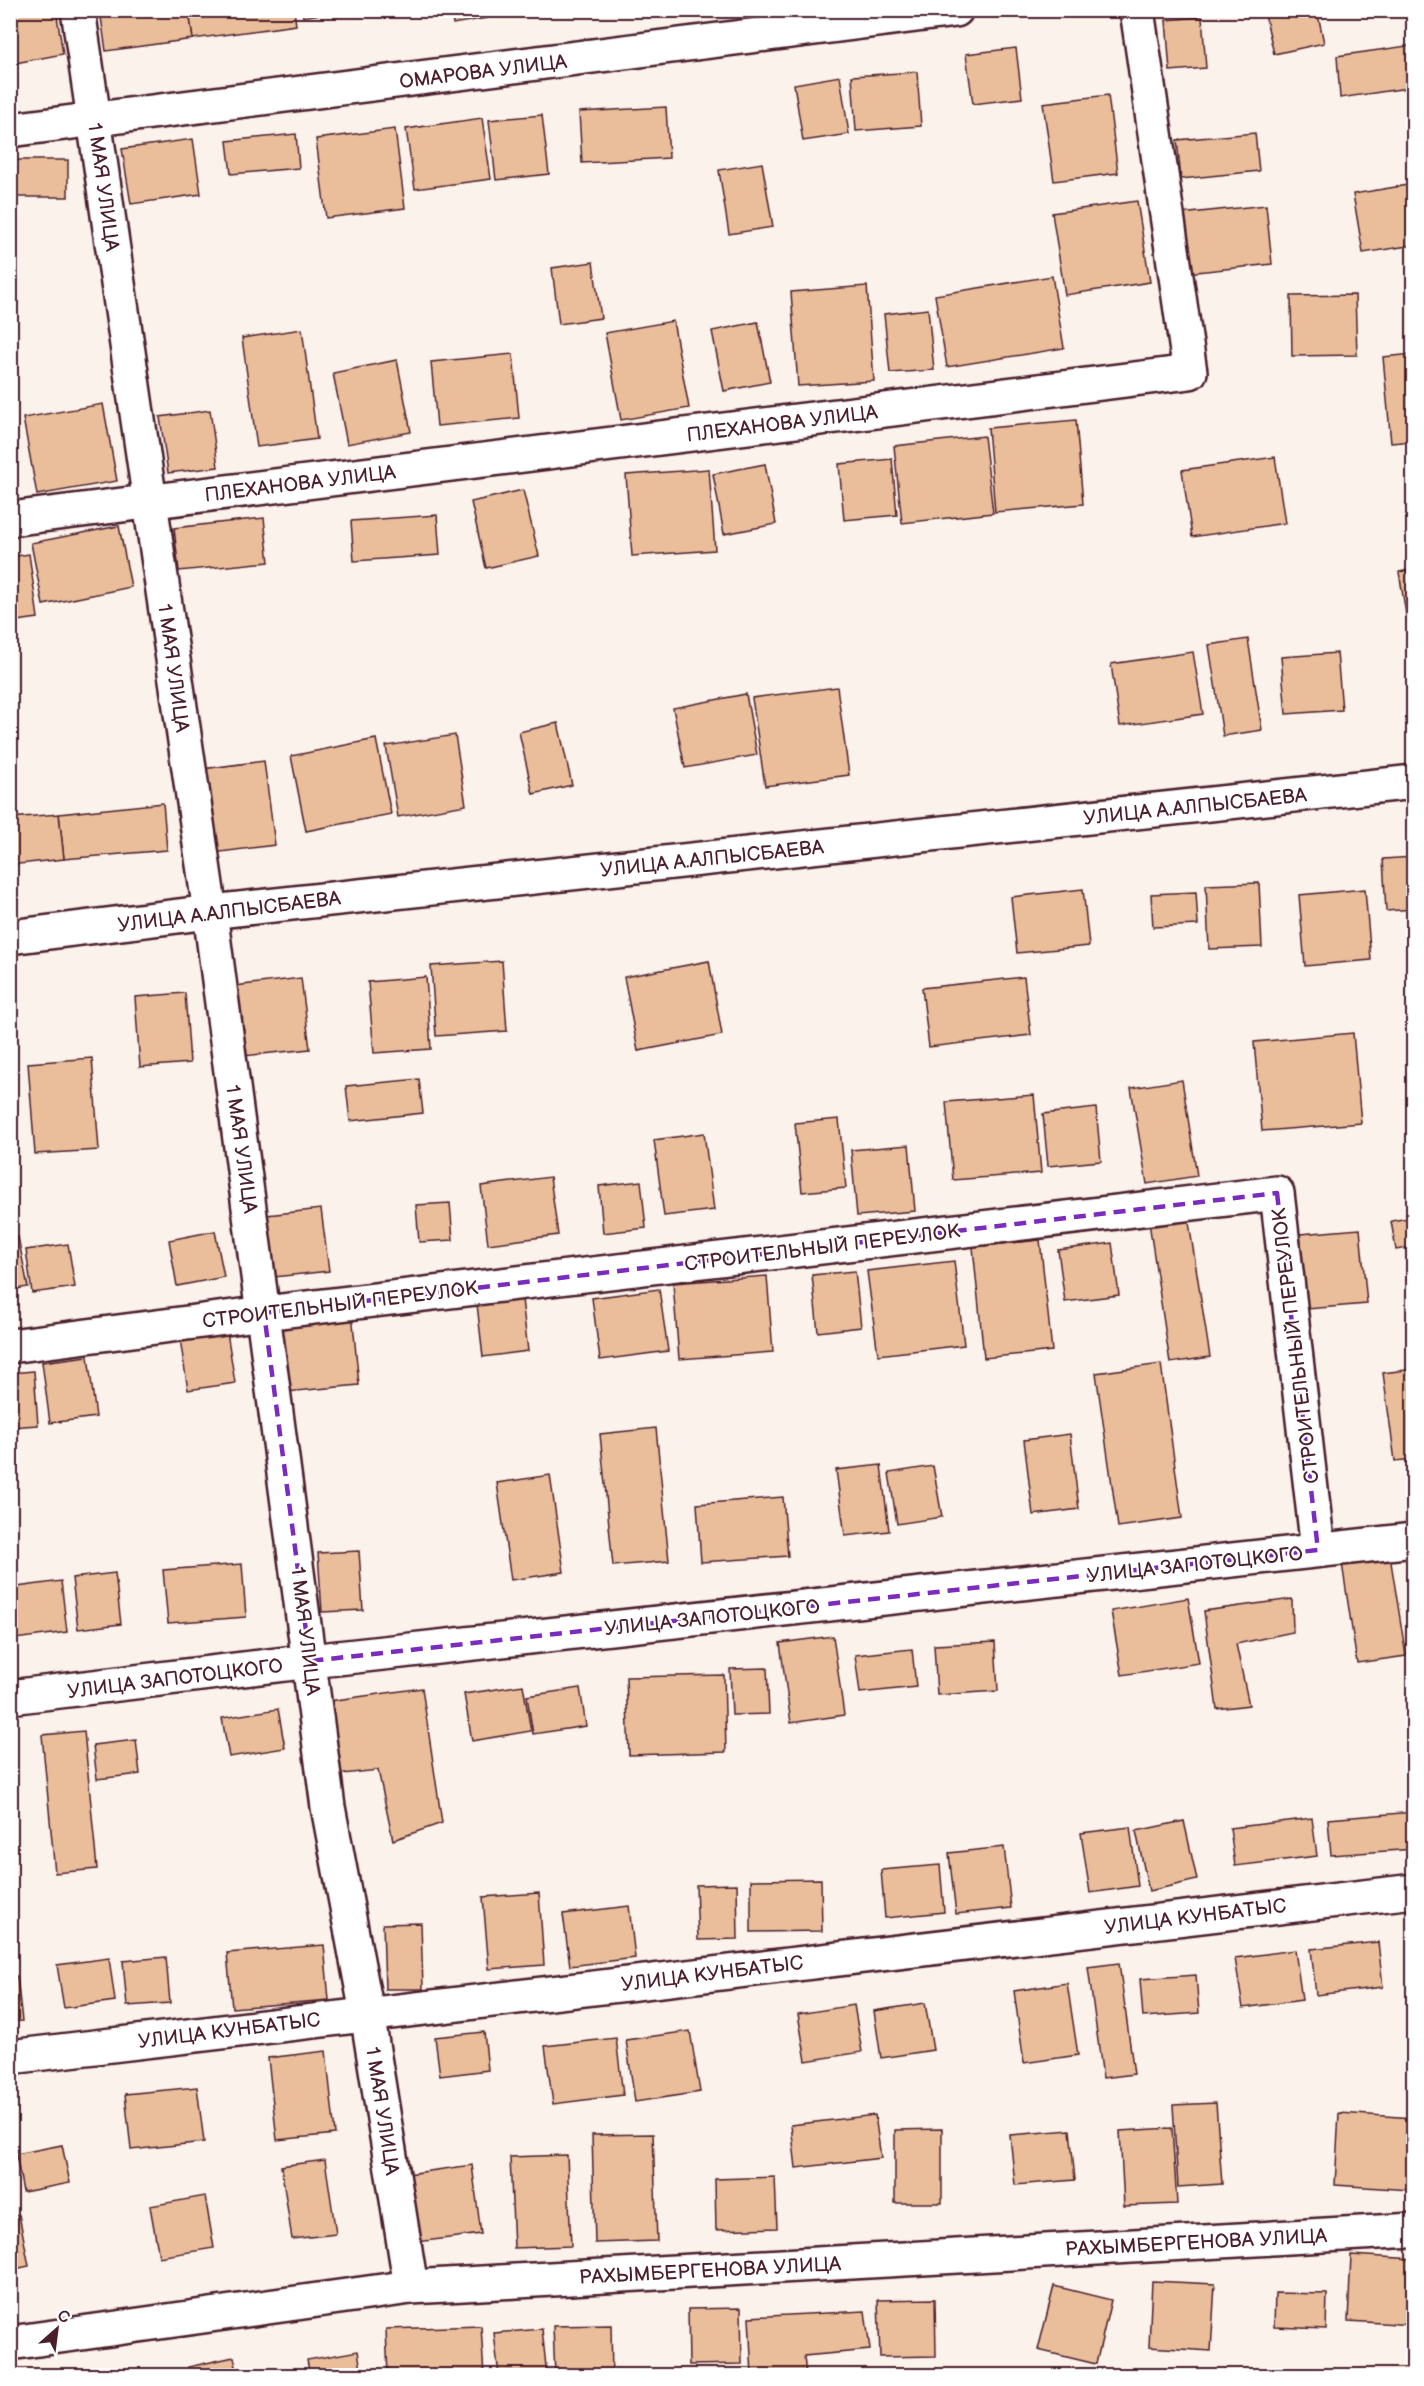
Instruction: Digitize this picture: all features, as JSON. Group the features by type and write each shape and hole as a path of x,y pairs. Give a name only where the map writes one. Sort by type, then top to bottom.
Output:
{"street":[{"name":"1 МАЯ УЛИЦА","path":"78,10 210,912 328,1807 367,2013 411,2287"},
{"name":"ОМАРОВА УЛИЦА","path":"10,130 956,10"},
{"name":"ПЛЕХАНОВА УЛИЦА","path":"10,519 1190,372 1137,10"},
{"name":"УЛИЦА А.АЛПЫСБАЕВА","path":"10,937 210,912 1413,782"},
{"name":"СТРОИТЕЛЬНЫЙ ПЕРЕУЛОК","path":"10,1346 264,1313 1277,1192 1318,1551"},
{"name":"УЛИЦА ЗАПОТОЦКОГО","path":"10,1697 310,1661 1413,1540"},
{"name":"УЛИЦА КУНБАТЫС","path":"10,2057 1413,1891"},
{"name":"РАХЫМБЕРГЕНОВА УЛИЦА","path":"10,2343 411,2287 1413,2230"}],"highlighted area":[{"path":"1277,1193 1318,1550 310,1661 264,1313"}],"building":[{"path":"10,10 56,10 63,54 10,64"},
{"path":"100,10 189,10 193,39 106,51"},
{"path":"189,10 294,10 296,25 193,39"},
{"path":"302,10 345,10 303,17"},
{"path":"451,10 487,10 488,18 453,24"},
{"path":"1264,10 1317,10 1324,43 1274,54"},
{"path":"1202,17 1206,68 1170,71 1166,20"},
{"path":"1414,45 1414,87 1340,98 1337,56"},
{"path":"1016,48 1022,98 973,104 966,54"},
{"path":"917,72 921,126 856,131 852,76"},
{"path":"840,76 849,134 803,141 794,84"},
{"path":"1108,95 1118,173 1054,181 1043,103"},
{"path":"666,107 669,158 582,163 579,112"},
{"path":"542,115 549,174 496,180 489,120"},
{"path":"482,118 491,179 415,189 406,129"},
{"path":"395,129 405,208 326,218 316,139"},
{"path":"1255,133 1259,171 1181,179 1177,140"},
{"path":"296,134 299,168 231,174 227,141"},
{"path":"193,139 201,194 131,204 122,149"},
{"path":"10,160 68,160 68,197 10,197"},
{"path":"762,163 773,227 729,234 719,170"},
{"path":"1414,184 1414,245 1363,253 1353,194"},
{"path":"1137,201 1150,282 1065,295 1052,213"},
{"path":"1266,205 1272,264 1187,273 1181,214"},
{"path":"593,262 601,318 559,324 552,268"},
{"path":"1052,276 1064,348 947,367 935,295"},
{"path":"867,286 874,381 798,386 791,292"},
{"path":"1355,295 1357,355 1292,356 1291,296"},
{"path":"928,309 934,370 890,373 884,314"},
{"path":"673,321 689,408 621,420 605,333"},
{"path":"758,322 770,382 724,391 712,331"},
{"path":"302,329 317,439 257,447 242,338"},
{"path":"513,354 519,418 437,426 431,362"},
{"path":"1414,354 1414,441 1391,443 1383,357"},
{"path":"397,360 411,432 347,444 333,373"},
{"path":"103,404 117,481 37,495 23,418"},
{"path":"210,410 218,467 168,473 160,417"},
{"path":"1076,420 1083,504 995,512 988,428"},
{"path":"984,436 993,513 902,523 894,446"},
{"path":"1275,457 1285,523 1192,537 1182,470"},
{"path":"892,459 897,515 844,520 839,464"},
{"path":"765,464 776,524 724,534 713,474"},
{"path":"709,469 715,550 632,556 626,475"},
{"path":"523,490 539,556 486,568 471,502"},
{"path":"437,515 440,555 354,561 351,521"},
{"path":"264,518 269,562 179,571 174,528"},
{"path":"119,526 131,587 43,605 31,543"},
{"path":"29,554 38,618 10,622 10,557"},
{"path":"1414,569 1414,662 1399,572"},
{"path":"1248,639 1262,730 1223,736 1209,645"},
{"path":"1193,652 1203,714 1120,726 1111,664"},
{"path":"1337,653 1342,710 1286,714 1281,657"},
{"path":"837,687 849,775 765,786 752,698"},
{"path":"746,694 757,755 685,768 673,708"},
{"path":"558,723 572,785 533,794 519,732"},
{"path":"455,735 466,805 398,817 386,746"},
{"path":"376,739 391,814 306,831 291,756"},
{"path":"264,761 275,845 213,853 202,769"},
{"path":"163,803 167,850 64,859 59,814"},
{"path":"59,814 64,859 10,865 10,818"},
{"path":"1414,857 1414,909 1386,911 1383,859"},
{"path":"1259,883 1262,947 1209,949 1206,885"},
{"path":"1083,889 1089,946 1017,953 1011,897"},
{"path":"1365,889 1371,960 1305,966 1299,895"},
{"path":"1196,892 1198,925 1153,927 1151,894"},
{"path":"502,961 507,1031 436,1036 431,966"},
{"path":"709,961 722,1035 638,1051 624,977"},
{"path":"426,977 431,1049 374,1053 368,982"},
{"path":"1024,977 1031,1035 929,1047 922,988"},
{"path":"301,978 310,1049 243,1056 235,986"},
{"path":"185,993 190,1063 140,1067 135,997"},
{"path":"1353,1033 1361,1123 1262,1131 1254,1042"},
{"path":"92,1058 99,1150 35,1154 28,1063"},
{"path":"419,1079 423,1113 350,1121 346,1086"},
{"path":"1182,1080 1197,1176 1147,1184 1131,1088"},
{"path":"1034,1095 1041,1173 953,1180 946,1102"},
{"path":"1096,1108 1101,1161 1048,1166 1043,1114"},
{"path":"839,1119 846,1188 802,1192 795,1123"},
{"path":"704,1133 714,1210 664,1216 654,1140"},
{"path":"909,1145 915,1211 857,1216 851,1150"},
{"path":"550,1177 558,1235 488,1244 481,1186"},
{"path":"641,1181 646,1228 603,1233 599,1186"},
{"path":"450,1203 453,1240 419,1242 416,1205"},
{"path":"321,1209 329,1271 274,1277 267,1215"},
{"path":"1188,1216 1210,1357 1170,1363 1149,1222"},
{"path":"1414,1217 1414,1247 1396,1250 1391,1221"},
{"path":"1360,1229 1367,1304 1307,1309 1300,1234"},
{"path":"215,1231 224,1277 177,1286 169,1240"},
{"path":"18,1237 28,1287 10,1290 10,1239"},
{"path":"1040,1240 1052,1351 984,1358 973,1247"},
{"path":"1112,1243 1119,1295 1065,1302 1058,1250"},
{"path":"68,1244 75,1287 32,1293 26,1250"},
{"path":"954,1261 964,1345 878,1355 867,1271"},
{"path":"855,1271 861,1327 818,1332 812,1275"},
{"path":"767,1276 773,1352 679,1359 673,1283"},
{"path":"659,1289 668,1351 600,1360 592,1298"},
{"path":"522,1299 528,1351 483,1357 477,1304"},
{"path":"352,1313 359,1385 286,1392 279,1320"},
{"path":"227,1332 235,1383 188,1390 180,1339"},
{"path":"88,1356 96,1417 50,1423 42,1362"},
{"path":"1161,1364 1182,1518 1118,1527 1096,1373"},
{"path":"1414,1369 1414,1459 1395,1461 1383,1373"},
{"path":"34,1371 38,1425 10,1427 10,1373"},
{"path":"656,1428 669,1561 613,1566 600,1434"},
{"path":"1070,1434 1079,1509 1033,1515 1024,1440"},
{"path":"881,1465 889,1531 845,1536 836,1470"},
{"path":"933,1466 942,1517 897,1524 889,1473"},
{"path":"550,1475 564,1572 511,1580 497,1483"},
{"path":"783,1497 788,1556 701,1562 697,1504"},
{"path":"359,1551 363,1610 322,1612 318,1553"},
{"path":"1390,1556 1406,1656 1357,1663 1342,1563"},
{"path":"242,1564 246,1617 168,1623 163,1570"},
{"path":"115,1573 121,1624 78,1629 72,1578"},
{"path":"61,1581 67,1632 15,1639 10,1588"},
{"path":"1188,1598 1199,1663 1122,1675 1111,1611"},
{"path":"1292,1599 1293,1632 1236,1644 1249,1705 1217,1709 1204,1611"},
{"path":"833,1636 844,1715 791,1723 780,1643"},
{"path":"995,1642 998,1691 937,1695 934,1645"},
{"path":"912,1649 916,1687 860,1693 855,1655"},
{"path":"767,1668 769,1714 732,1715 730,1669"},
{"path":"724,1675 726,1752 629,1755 626,1677"},
{"path":"523,1685 531,1731 472,1741 464,1694"},
{"path":"422,1688 442,1823 393,1840 378,1770 334,1775 322,1702"},
{"path":"580,1688 586,1726 533,1734 527,1696"},
{"path":"278,1709 285,1748 229,1757 222,1718"},
{"path":"84,1731 97,1869 55,1873 42,1735"},
{"path":"136,1740 140,1774 97,1779 93,1745"},
{"path":"1414,1812 1414,1849 1331,1855 1328,1819"},
{"path":"1312,1818 1317,1856 1235,1866 1230,1828"},
{"path":"1184,1821 1197,1880 1149,1891 1136,1831"},
{"path":"1130,1827 1138,1886 1090,1893 1081,1833"},
{"path":"1004,1847 1011,1908 956,1914 949,1853"},
{"path":"940,1865 944,1912 885,1918 881,1870"},
{"path":"821,1879 822,1931 751,1932 751,1880"},
{"path":"737,1884 738,1939 698,1940 696,1885"},
{"path":"539,1893 544,1965 489,1969 483,1897"},
{"path":"629,1906 635,1958 570,1966 563,1914"},
{"path":"421,1923 423,1989 385,1989 383,1924"},
{"path":"1378,1942 1383,1987 1316,1995 1311,1949"},
{"path":"324,1945 329,2000 232,2008 227,1953"},
{"path":"1295,1950 1302,2000 1243,2008 1235,1958"},
{"path":"166,1957 170,2003 127,2006 123,1961"},
{"path":"109,1958 115,2001 64,2008 57,1965"},
{"path":"1119,1963 1134,2074 1103,2078 1088,1967"},
{"path":"1196,1975 1199,2013 1143,2017 1140,1979"},
{"path":"10,1976 17,1976 22,2021 10,2022"},
{"path":"1067,1983 1078,2055 1024,2063 1014,1991"},
{"path":"925,2003 933,2050 881,2058 874,2011"},
{"path":"854,2005 862,2052 806,2061 798,2014"},
{"path":"690,2031 700,2092 635,2102 626,2040"},
{"path":"484,2032 488,2070 440,2076 435,2037"},
{"path":"616,2038 623,2095 553,2104 545,2046"},
{"path":"326,2051 335,2134 277,2140 268,2058"},
{"path":"197,2087 204,2142 131,2150 125,2094"},
{"path":"1216,2103 1222,2184 1178,2187 1173,2105"},
{"path":"1339,2113 1414,2118 1410,2190 1335,2185"},
{"path":"875,2115 881,2158 796,2168 791,2125"},
{"path":"1172,2128 1177,2204 1124,2206 1120,2131"},
{"path":"942,2129 942,2203 895,2203 895,2130"},
{"path":"1070,2130 1075,2180 1015,2185 1010,2135"},
{"path":"653,2134 657,2241 595,2243 592,2135"},
{"path":"62,2145 70,2183 23,2192 16,2154"},
{"path":"567,2155 571,2246 514,2248 510,2157"},
{"path":"325,2160 336,2234 292,2239 281,2166"},
{"path":"472,2165 481,2234 417,2242 408,2174"},
{"path":"775,2177 777,2228 716,2230 715,2179"},
{"path":"205,2196 214,2248 159,2257 150,2206"},
{"path":"19,2215 29,2266 10,2270 10,2217"},
{"path":"1351,2255 1414,2259 1414,2325 1348,2321"},
{"path":"1152,2281 1215,2284 1211,2351 1149,2347"},
{"path":"1054,2286 1111,2300 1096,2364 1038,2350"},
{"path":"1275,2293 1327,2294 1326,2329 1274,2327"},
{"path":"935,2299 936,2356 880,2357 878,2300"},
{"path":"741,2308 742,2364 689,2365 688,2309"},
{"path":"865,2311 870,2350 804,2356 806,2376 752,2376 749,2317"},
{"path":"611,2325 612,2376 555,2376 553,2326"},
{"path":"481,2326 484,2376 388,2376 386,2329"},
{"path":"542,2329 547,2376 499,2376 494,2333"},
{"path":"358,2351 362,2376 310,2376 307,2360"},
{"path":"234,2357 238,2376 190,2376 188,2367"}]}
